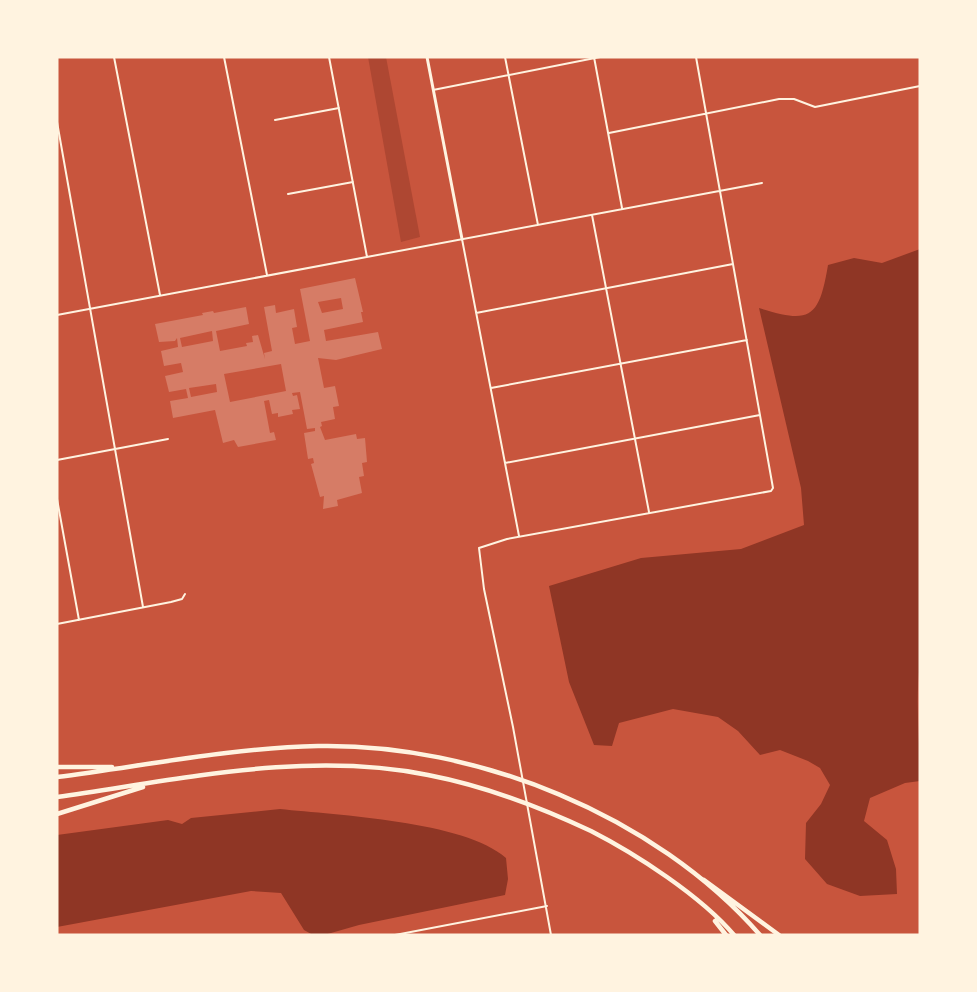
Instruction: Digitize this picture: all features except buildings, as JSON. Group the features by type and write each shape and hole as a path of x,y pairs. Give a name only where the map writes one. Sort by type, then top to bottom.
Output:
{"highway":[{"path":"57,777 227,754 319,746 373,748 436,756 496,772 546,789 600,813 670,856 691,872 760,935"},
{"path":"57,767 129,768"},
{"path":"57,797 293,767 355,767 427,774 500,793 550,811 642,860 734,935"},
{"path":"57,814 156,783"},
{"path":"691,872 722,891 778,935"},
{"path":"703,908 726,935"}],"street":[{"path":"114,57 160,295"},
{"path":"224,57 267,275"},
{"path":"329,57 367,256"},
{"path":"427,57 519,536"},
{"path":"505,57 538,225"},
{"path":"433,90 600,57"},
{"path":"551,935 478,550 483,544 519,536 771,491 774,486 696,57"},
{"path":"595,58 623,209"},
{"path":"609,133 782,98 794,99 811,107 920,86"},
{"path":"275,120 339,108"},
{"path":"57,122 92,308 143,608"},
{"path":"288,194 353,182"},
{"path":"57,315 762,183"},
{"path":"592,214 649,513"},
{"path":"476,313 733,264"},
{"path":"491,388 747,340"},
{"path":"505,463 760,415"},
{"path":"57,460 168,439"},
{"path":"57,499 80,620"},
{"path":"57,624 182,599 185,594"},
{"path":"395,935 547,906"}],"shaded area":[{"path":"368,57 386,57 420,237 401,242"},
{"path":"920,249 920,663 918,707 920,781 905,783 870,798 864,821 887,840 896,869 897,894 860,896 827,884 805,859 806,823 821,804 830,785 820,768 808,761 780,750 760,755 738,731 718,717 673,709 619,723 612,746 594,745 569,682 549,586 641,558 741,549 804,525 801,488 759,308 790,316 801,316 816,307 825,283 828,265 854,258 882,263"},
{"path":"280,809 399,822 461,836 487,846 506,858 508,879 505,895 359,925 324,935 313,935 304,930 281,893 251,891 57,927 57,835 168,820 182,824 191,818"}]}
